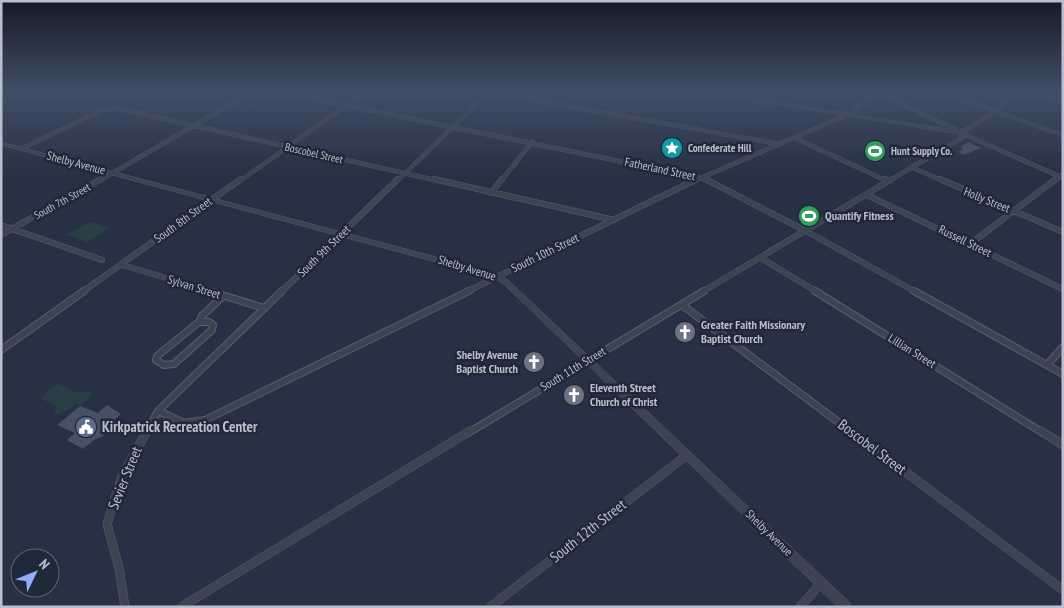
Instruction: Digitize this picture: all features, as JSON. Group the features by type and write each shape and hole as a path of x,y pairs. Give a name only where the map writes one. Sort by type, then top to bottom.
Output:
{"street":[{"name":"Boscobel Street","path":"21,149 84,119"},
{"name":"Boscobel Street","path":"162,119 614,220"},
{"name":"South 7th Street","path":"1,235 204,119"},
{"name":"South 8th Street","path":"1,350 326,119"},
{"name":"Fatherland Street","path":"421,119 702,178 806,231 1063,374"},
{"name":"South 9th Street","path":"158,411 462,119"},
{"path":"643,119 780,144"},
{"name":"South 10th Street","path":"158,411 184,423 205,420 702,178 839,119"},
{"path":"870,119 961,133 983,119"},
{"path":"933,119 1062,177"},
{"path":"1017,119 1063,135"},
{"name":"South 11th Street","path":"181,607 588,360 963,137 961,133"},
{"path":"795,138 888,181"},
{"path":"491,193 532,142"},
{"name":"Shelby Avenue","path":"1,143 498,276 846,607"},
{"name":"Holly Street","path":"911,167 1063,232"},
{"path":"970,244 1062,177"},
{"name":"Russell Street","path":"867,195 1063,288"},
{"path":"1,225 102,260"},
{"name":"Lillian Street","path":"761,258 1063,445"},
{"name":"Sylvan Street","path":"123,265 264,308"},
{"path":"199,322 209,322 212,325 212,330 174,364 164,365 156,360 156,356 199,322 202,316 223,296"},
{"name":"Boscobel Street","path":"682,305 1063,590"},
{"path":"1047,365 1063,347"},
{"name":"Sevier Street","path":"124,607 119,568 107,524 122,476 158,411"},
{"name":"South 12th Street","path":"490,607 687,455"},
{"path":"800,607 821,583"}],"green space":[{"path":"90,222 109,228 88,242 67,235"},
{"path":"59,384 76,392 92,392 80,406 76,403 66,411 54,415 56,406 40,399 52,386"}],"building":[{"path":"969,142 981,148 964,155 958,152 963,149 960,147"},
{"name":"Kirkpatrick Recreation Center","path":"107,405 121,414 110,426 112,428 83,449 67,440 75,433 57,425 80,406 98,413"}],"place":[{"name":"Confederate Hill","path":"672,148"},
{"name":"Hunt Supply Co.","path":"875,151"},
{"name":"Quantify Fitness","path":"809,216"},
{"name":"Greater Faith Missionary Baptist Church","path":"685,332"},
{"name":"Shelby Avenue Baptist Church","path":"534,362"},
{"name":"Eleventh Street Church of Christ","path":"574,395"},
{"name":"Kirkpatrick Recreation Center","path":"86,427"}]}
